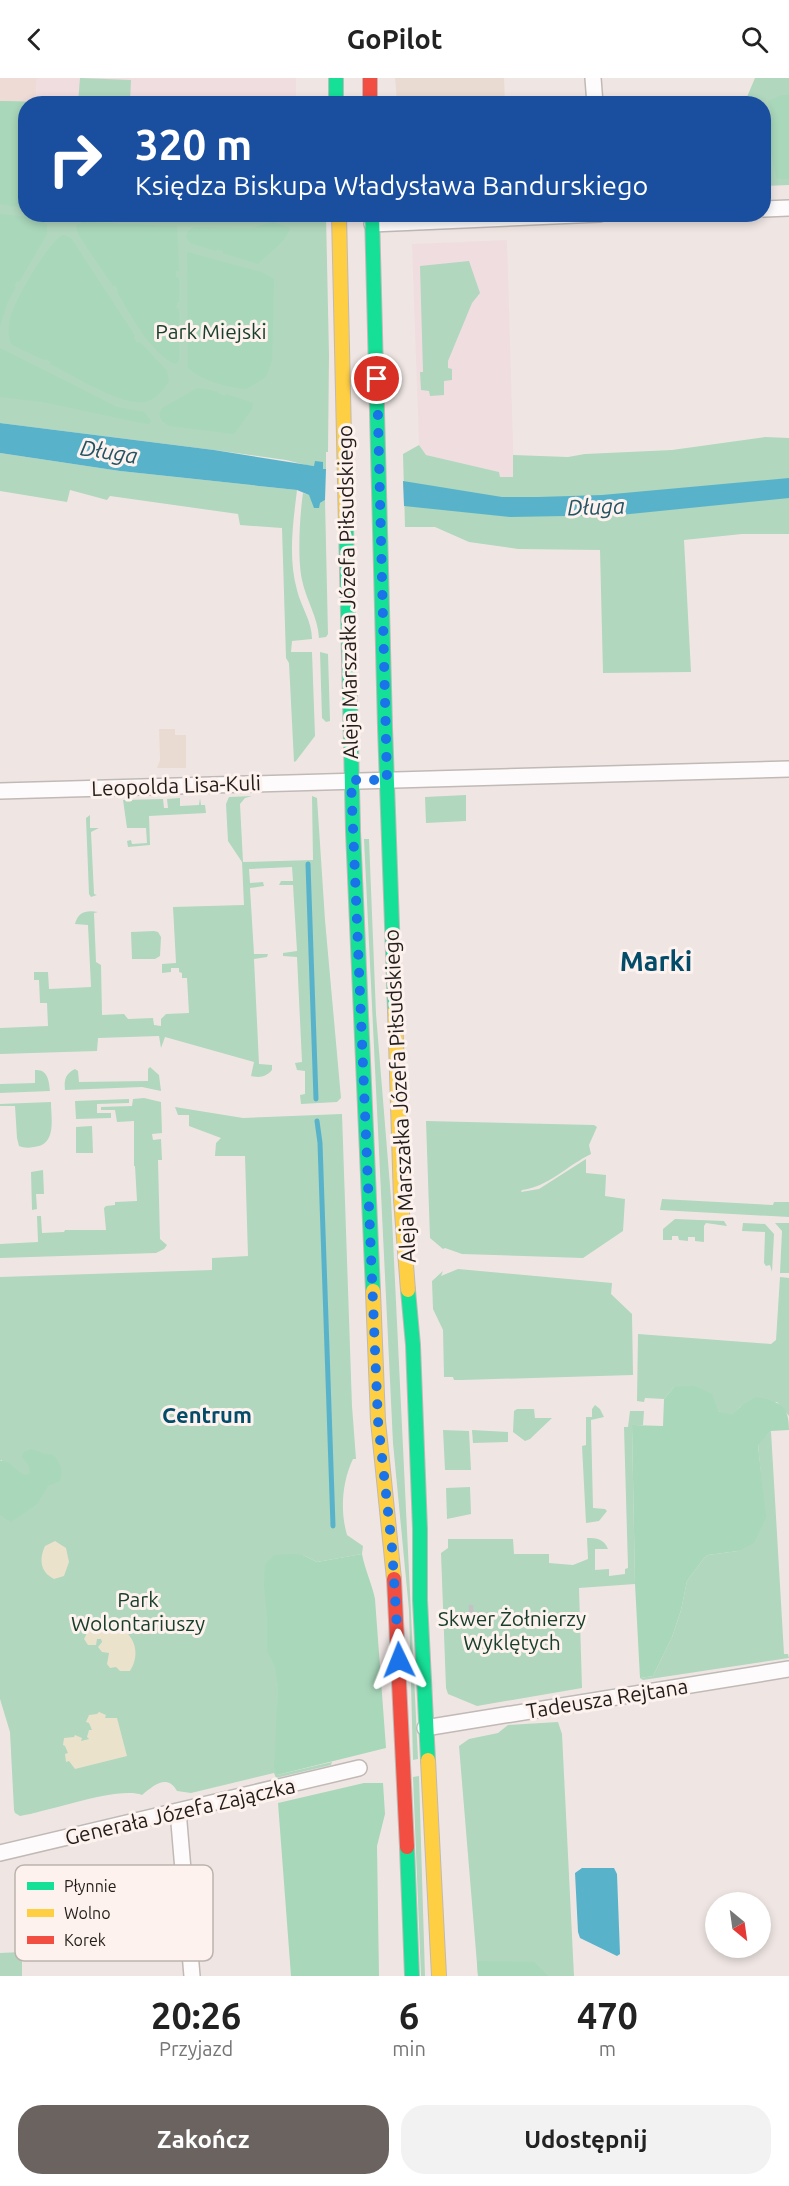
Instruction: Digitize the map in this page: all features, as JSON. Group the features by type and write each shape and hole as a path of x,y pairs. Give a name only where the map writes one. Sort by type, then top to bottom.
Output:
{"main road":[{"path":"336,78 336,96"},
{"path":"370,78 370,96"},
{"name":"Aleja Marszałka Józefa Piłsudskiego","path":"339,222 351,780 378,1421 397,1616 412,1976"},
{"name":"Aleja Marszałka Józefa Piłsudskiego","path":"372,222 401,1200 413,1345 425,1728 439,1976"}],"street":[{"path":"593,78 594,96"},
{"path":"771,209 789,208"},
{"name":"Leopolda Lisa-Kuli","path":"0,790 789,769"},
{"name":"Tadeusza Rejtana","path":"425,1728 789,1669"},
{"name":"Generała Józefa Zajączka","path":"0,1853 359,1768"},
{"path":"178,1811 183,1865"},
{"path":"191,1961 192,1976"}],"shaded area":[{"path":"0,78 37,78 36,96 18,96 18,102 0,101"},
{"path":"37,78 296,78 296,96 36,96"},
{"path":"395,78 504,78 505,96 396,96"},
{"path":"507,240 514,477 499,477 499,472 426,455 419,445 412,244"},
{"path":"159,729 175,729 175,735 186,735 186,768 157,768 160,760"}],"green space":[{"path":"80,78 131,80 130,96 79,96"},
{"path":"755,78 789,78 789,185 771,186 771,96 747,96"},
{"path":"789,95 789,179 777,179 773,163 771,100"},
{"name":"Park Miejski","path":"0,101 18,102 18,222 326,222 329,355 326,469 323,469 323,462 315,466 306,465 214,450 0,423"},
{"path":"0,101 18,102 18,207 0,204"},
{"path":"0,214 18,216 18,222 44,222 47,225 47,234 19,282 17,281 14,286 16,287 8,301 0,326"},
{"path":"82,222 177,226 179,271 176,271 176,277 179,278 179,302 176,308 179,309 179,333 176,333 176,340 179,340 179,360 176,364 158,352 135,322 115,285 113,286 78,234 76,226"},
{"path":"273,222 290,228 288,234 258,264 217,249 216,251 190,243 186,237 188,231 194,227 251,228"},
{"path":"63,235 71,238 135,336 137,343 140,342 167,371 169,381 153,399 135,402 110,395 50,364 51,362 46,359 12,345 9,327 17,301 43,257"},
{"path":"187,252 261,272 274,279 272,360 266,377 246,389 215,383 188,368"},
{"path":"469,261 480,293 472,303 448,361 448,368 452,369 452,380 444,381 444,395 430,396 429,391 421,390 420,372 423,372 420,266"},
{"path":"0,348 117,407 144,412 151,421 149,424 43,402 0,397"},
{"path":"198,388 253,403 252,409 234,434 170,426 162,421 159,414 162,408"},
{"path":"765,437 789,438 789,534 742,534 684,540 691,672 603,673 600,550 518,549 469,542 435,527 405,527 403,454 419,445 426,455 499,472 500,477 513,477 513,455 568,457 585,454 672,450"},
{"path":"0,453 120,471 297,490 292,540 294,578 312,639 292,641 291,652 312,652 315,736 296,761 294,762 289,663 286,658 282,528 240,525 238,514 110,496 107,500 70,490 67,502 0,491"},
{"path":"303,493 309,495 313,502 320,503 325,500 328,634 326,637 319,638 300,571"},
{"path":"320,652 328,654 330,721 326,722 322,718"},
{"path":"466,795 466,821 426,823 425,797"},
{"path":"252,796 245,798 240,804 243,862 313,860 312,796 317,798 341,1098 337,1102 301,1104 300,1095 305,1094 305,1071 297,1070 295,1063 302,1062 297,957 283,956 283,953 297,951 293,885 279,885 281,881 293,881 292,867 249,869 250,883 263,882 264,886 250,888 254,954 268,954 267,957 254,959 259,1064 272,1065 272,1070 265,1076 251,1076 254,1062 165,1037 161,1048 159,1036 98,1038 97,1051 0,1054 0,1028 48,1026 47,1003 40,1003 39,980 34,980 34,972 48,972 49,989 91,987 88,925 75,924 80,914 90,911 98,912 94,913 96,962 101,965 102,1015 124,1014 128,1019 153,1018 154,1025 161,1026 161,1019 166,1014 189,1013 187,978 182,978 179,968 171,968 171,972 162,973 162,964 176,963 173,907 244,905 242,862 228,841 226,804 229,797"},
{"path":"180,798 180,806 199,805 200,798 201,805 205,805 206,813 149,816 150,845 128,847 127,841 131,840 132,844 147,843 146,828 127,828 123,800 163,799 164,808 168,808 167,799"},
{"path":"90,815 90,828 99,828 91,832 94,894 97,895 91,897 89,894 86,818"},
{"path":"364,839 369,839 376,1014 391,1198 418,1759 413,1760 409,1610 393,1443"},
{"path":"131,932 158,932 161,937 160,956 155,959 132,959"},
{"path":"150,1067 159,1075 161,1091 142,1087 65,1090 66,1078 75,1069 78,1071 79,1082 148,1081"},
{"path":"35,1070 43,1071 50,1091 0,1093 0,1084 35,1083"},
{"path":"144,1098 161,1102 162,1133 152,1134 153,1140 161,1139 162,1160 158,1160 160,1239 167,1245 164,1249 156,1253 0,1258 0,1244 38,1242 37,1216 41,1216 42,1233 64,1232 65,1230 106,1230 104,1208 106,1206 115,1205 115,1202 137,1201 134,1121 117,1122 115,1110 101,1110 101,1107 132,1106 133,1099"},
{"path":"129,1099 129,1103 97,1104 97,1113 111,1113 111,1118 76,1119 75,1101"},
{"path":"51,1102 52,1123 46,1142 34,1147 19,1146 15,1106 0,1106 0,1104"},
{"name":"Park Wolontariuszy","path":"175,1107 243,1118 342,1114 352,1406 356,1459 353,1459 346,1477 343,1506 347,1535 363,1546 362,1554 317,1562 303,1555 274,1555 278,1688 277,1775 332,1762 331,1765 276,1778 274,1773 191,1793 177,1791 169,1783 164,1782 155,1785 142,1795 117,1794 20,1816 14,1810 10,1732 0,1699 0,1468 2,1460 0,1461 0,1277 212,1270 212,1258 248,1256 245,1156 215,1156 216,1143 221,1138 189,1126 189,1115 178,1115"},
{"path":"426,1121 594,1125 597,1127 589,1145 591,1154 541,1185 521,1192 539,1189 586,1159 586,1173 606,1175 605,1196 625,1199 623,1231 583,1258 462,1254 443,1249 430,1238"},
{"path":"92,1126 93,1153 76,1153 76,1127"},
{"path":"43,1170 44,1194 36,1194 37,1209 32,1210 31,1172"},
{"path":"662,1199 773,1205 774,1202 789,1202 789,1217 660,1210"},
{"path":"675,1219 724,1221 727,1226 706,1223 704,1242 695,1241 695,1237 688,1237 688,1241 679,1240 678,1236 672,1236 672,1240 663,1240 663,1229"},
{"path":"743,1223 765,1224 774,1234 772,1272 770,1265 766,1266 764,1263 765,1232 742,1231"},
{"path":"775,1223 789,1223 789,1273 780,1273 782,1231"},
{"path":"458,1269 612,1283 611,1294 632,1314 633,1375 462,1380 444,1377 443,1330 433,1309 432,1281 443,1271 441,1276"},
{"path":"780,1277 789,1278 789,1416 777,1402 741,1406 732,1416 674,1387 664,1399 645,1398 644,1402 637,1401 638,1334 771,1344 776,1340"},
{"path":"694,1386 712,1394 718,1411 732,1415 756,1397 777,1403 785,1409 789,1430 771,1431 758,1445 766,1517 754,1543 738,1551 708,1555 704,1558 687,1581 672,1637 653,1676 640,1678 635,1584 632,1425 663,1426 664,1399 674,1387"},
{"path":"595,1405 604,1417 591,1420 593,1508 607,1511 599,1521 586,1523 582,1446 586,1445 586,1417 592,1417 592,1409"},
{"path":"534,1409 535,1418 552,1418 525,1441 513,1432 514,1411"},
{"name":"Skwer Żołnierzy Wyklętych","path":"630,1411 644,1411 643,1425 632,1426 635,1584 579,1588 582,1688 477,1706 448,1694 441,1553 448,1548 448,1539 513,1539 514,1554 549,1554 549,1563 573,1565 588,1559 587,1538 597,1539 602,1541 608,1549 595,1549 595,1570 609,1569 609,1576 625,1574 625,1569 628,1568 624,1427 628,1427"},
{"path":"443,1430 469,1431 471,1470 445,1470"},
{"path":"472,1430 508,1432 508,1442 473,1443"},
{"path":"771,1431 784,1654 788,1654 789,1658 643,1680 640,1678 653,1676 672,1637 687,1581 704,1558 708,1555 738,1551 765,1517 758,1444"},
{"path":"32,1449 53,1455 61,1467 60,1481 48,1486 37,1504 11,1522 0,1515 0,1461 8,1462 26,1475 30,1473 29,1466 22,1457 24,1452"},
{"path":"470,1487 471,1514 447,1519 446,1488"},
{"path":"362,1554 375,1599 386,1748 277,1775 274,1767 278,1688 275,1667 267,1651 265,1565 274,1555 303,1555 317,1562"},
{"path":"558,1722 562,1734 574,1976 478,1976 459,1746 469,1739 498,1733 508,1725"},
{"path":"419,1776 425,1976 421,1976 413,1777"},
{"path":"364,1783 383,1783 385,1814 377,1846 379,1976 291,1976 278,1803"},
{"path":"15,1952 15,1961 22,1961 22,1976 0,1976 0,1953"},
{"path":"477,1961 534,1962 548,1976 478,1976"}],"sand":[{"path":"55,1541 66,1548 69,1562 64,1576 54,1579 43,1569 42,1556 45,1546"},
{"path":"109,1623 117,1630 124,1630 132,1639 135,1660 130,1671 120,1671 116,1667 110,1668 107,1664 109,1653 102,1652 98,1647 102,1642 101,1639 97,1639 96,1645 88,1645 84,1639 88,1631"},
{"path":"99,1712 106,1715 105,1718 117,1718 127,1756 75,1769 69,1761 66,1762 65,1754 68,1753 63,1745 64,1738 75,1735 82,1738 81,1741 89,1739 87,1737 89,1730 92,1730 86,1722 89,1715"}],"water":[{"name":"Długa","path":"0,423 214,450 314,466 315,461 323,462 323,469 326,469 325,500 320,503 319,508 314,508 309,495 297,490 120,471 0,453"},
{"name":"Długa","path":"789,478 789,498 620,515 510,517 404,506 403,481 502,497 538,497 602,495"},
{"path":"582,1868 614,1868 617,1874 620,1954 617,1956 580,1938 575,1873"}],"waterway":[{"path":"308,864 316,1099"},
{"path":"317,1121 320,1143 333,1526"}],"railway":[{"path":"471,1605 472,1646"}],"traffic: fast":[{"path":"336,78 336,96"},
{"path":"372,222 385,727 395,1010"},
{"path":"346,526 353,831 373,1291"},
{"path":"408,1290 413,1345 420,1529 420,1600 428,1760"},
{"path":"407,1847 412,1976"}],"traffic: slow":[{"path":"339,222 346,526"},
{"path":"395,1010 401,1200 408,1290"},
{"path":"373,1291 378,1421 394,1579"},
{"path":"428,1760 439,1976"}],"traffic: jam":[{"path":"370,78 370,96"},
{"path":"394,1579 407,1847"}],"district":[{"name":"Marki","path":"656,961"},
{"name":"Centrum","path":"207,1414"}],"route":[{"path":"377,379 387,780 351,780 378,1421 392,1548 399,1660"}]}
